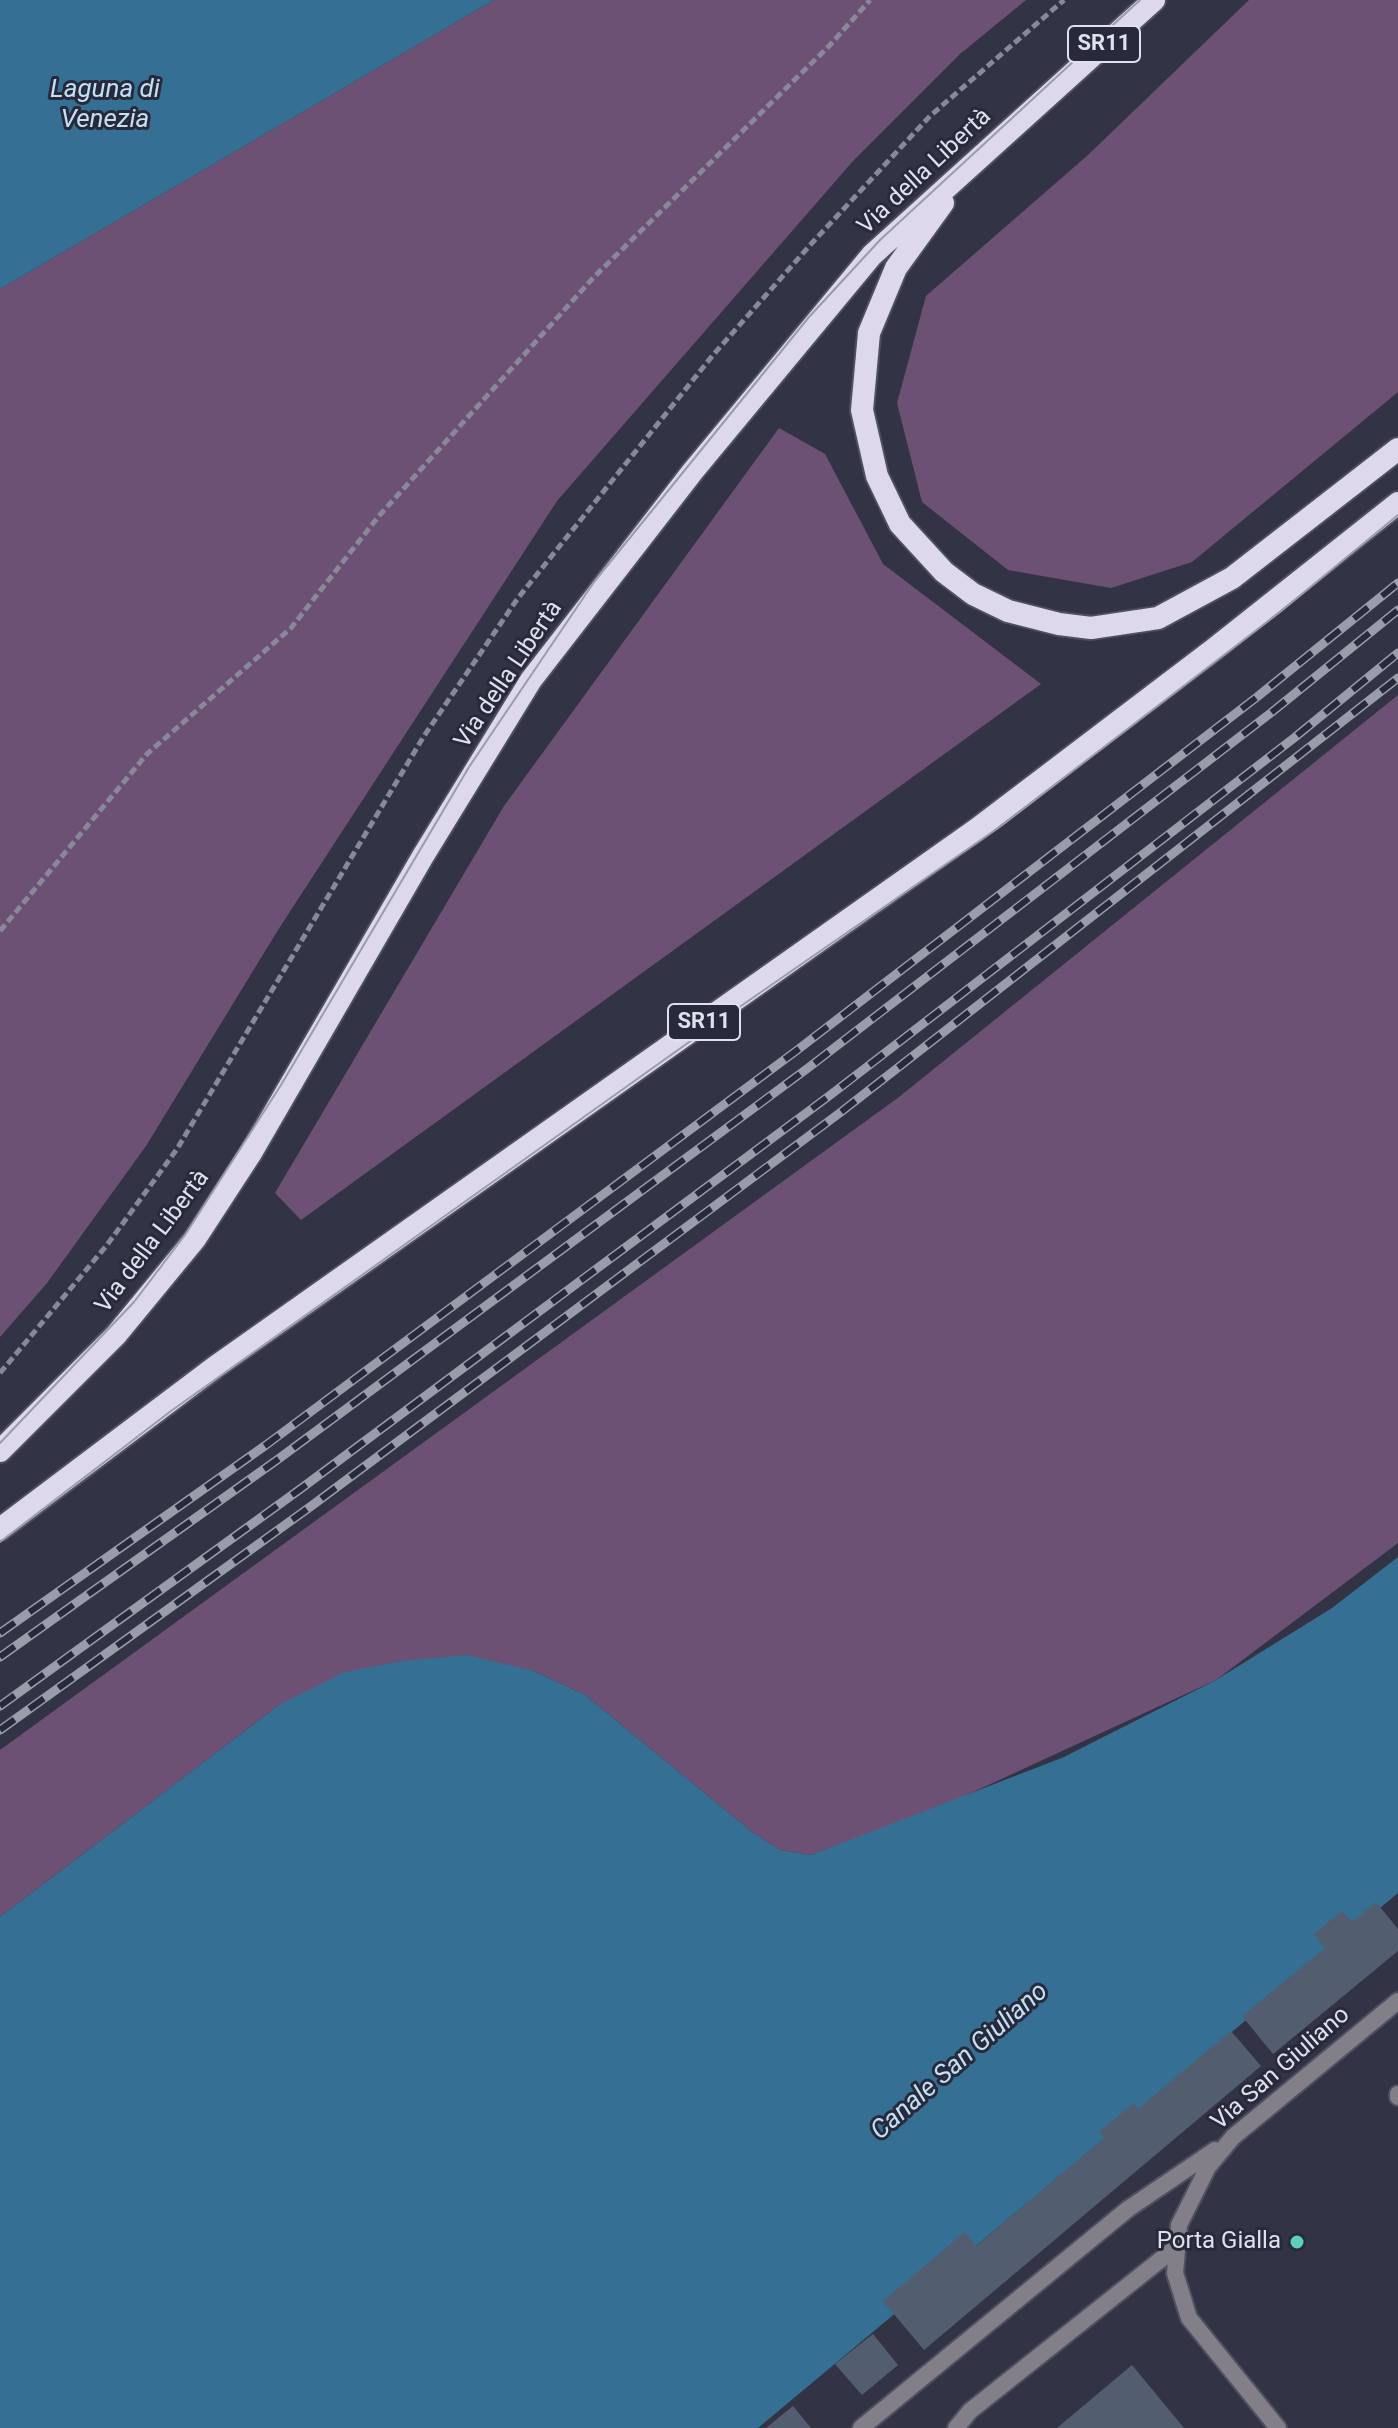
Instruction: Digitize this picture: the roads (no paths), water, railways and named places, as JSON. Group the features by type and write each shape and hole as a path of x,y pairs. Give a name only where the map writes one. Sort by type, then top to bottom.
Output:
{"highway":[{"name":"Via della Libertà","path":"0,1451 116,1335 195,1239 251,1153 423,856 531,680 609,577 872,255 1154,0"},
{"name":"SR11","path":"1055,87 949,195 896,268 869,333 862,410 877,476 900,524 920,548 973,594 1008,611 1069,625 1123,626 1158,618 1232,578 1398,449"},
{"name":"SR11","path":"0,1529 215,1367 977,829 1214,649 1398,503"}],"street":[{"name":"Via San Giuliano","path":"1278,2428 1189,2318 1175,2273 1174,2249 1189,2199 1208,2167 1233,2137 1398,2001"},
{"path":"861,2428 1128,2209 1233,2137"},
{"path":"956,2428 970,2411 1174,2249"}],"water":[{"name":"Laguna di Venezia","path":"0,0 494,0 0,289"},
{"name":"Canale San Giuliano","path":"1398,1557 1398,1893 758,2428 0,2428 0,1917 279,1705 345,1672 408,1660 467,1655 534,1671 585,1695 751,1831 780,1850 811,1855 1064,1757 1216,1680 1332,1608"}],"tram line":[{"path":"0,1443 134,1302 185,1235 281,1085 469,767 594,582 809,317 880,240 1140,0"},
{"path":"0,1542 171,1411 699,1035 1001,826 1280,612 1398,515"}],"railway":[{"path":"0,1633 266,1445 796,1051 1257,697 1398,583"},
{"path":"0,1657 277,1460 808,1068 1272,712 1398,610"},
{"path":"0,1706 299,1490 829,1096 1294,738 1398,653"},
{"path":"0,1730 310,1507 841,1112 1398,678"}],"place":[{"name":"Porta Gialla","path":"1297,2242"}]}
